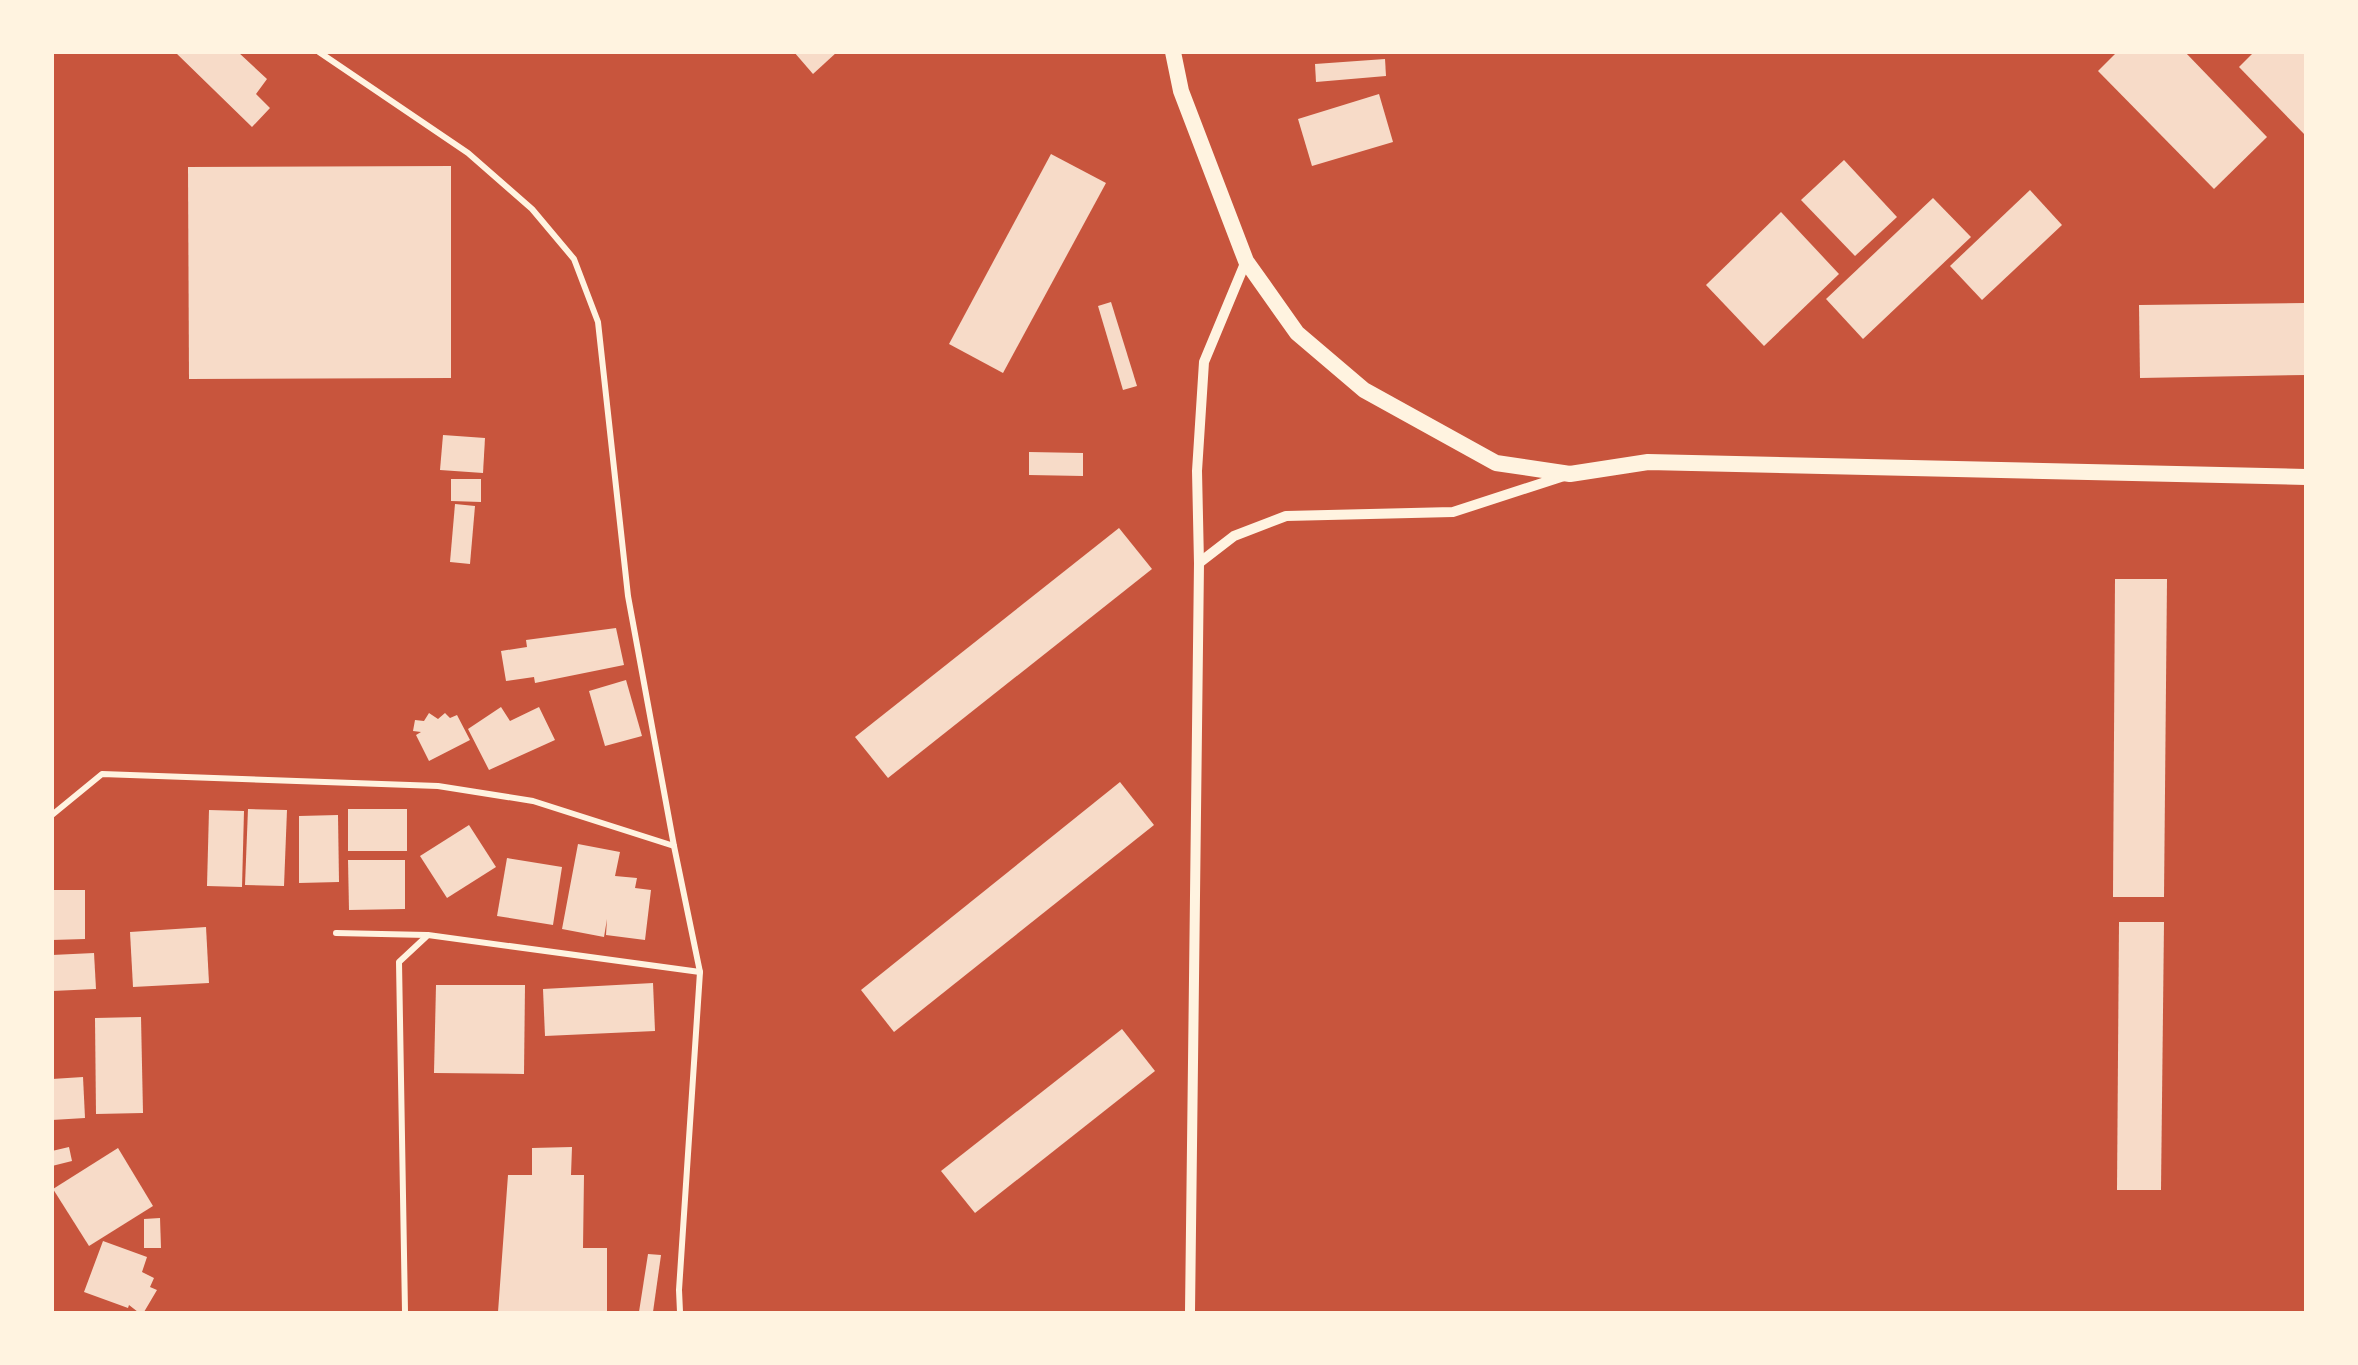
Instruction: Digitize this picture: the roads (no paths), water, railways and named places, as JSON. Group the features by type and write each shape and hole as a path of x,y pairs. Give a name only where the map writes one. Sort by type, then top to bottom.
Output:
{"highway":[{"path":"1173,52 1181,91 1246,261 1297,333 1364,390 1496,464 1570,474 1648,462 2306,477"}],"street":[{"path":"319,52 468,153 532,208 574,259 598,322 628,596 674,846 700,972 680,1312"},
{"path":"1190,1312 1199,563 1197,471 1204,362 1246,261"},
{"path":"1199,563 1234,536 1286,516 1453,512 1570,474"},
{"path":"52,815 102,774 438,786 533,801 674,846"},
{"path":"336,933 428,935 700,972"},
{"path":"405,1312 399,962 428,935"}]}
